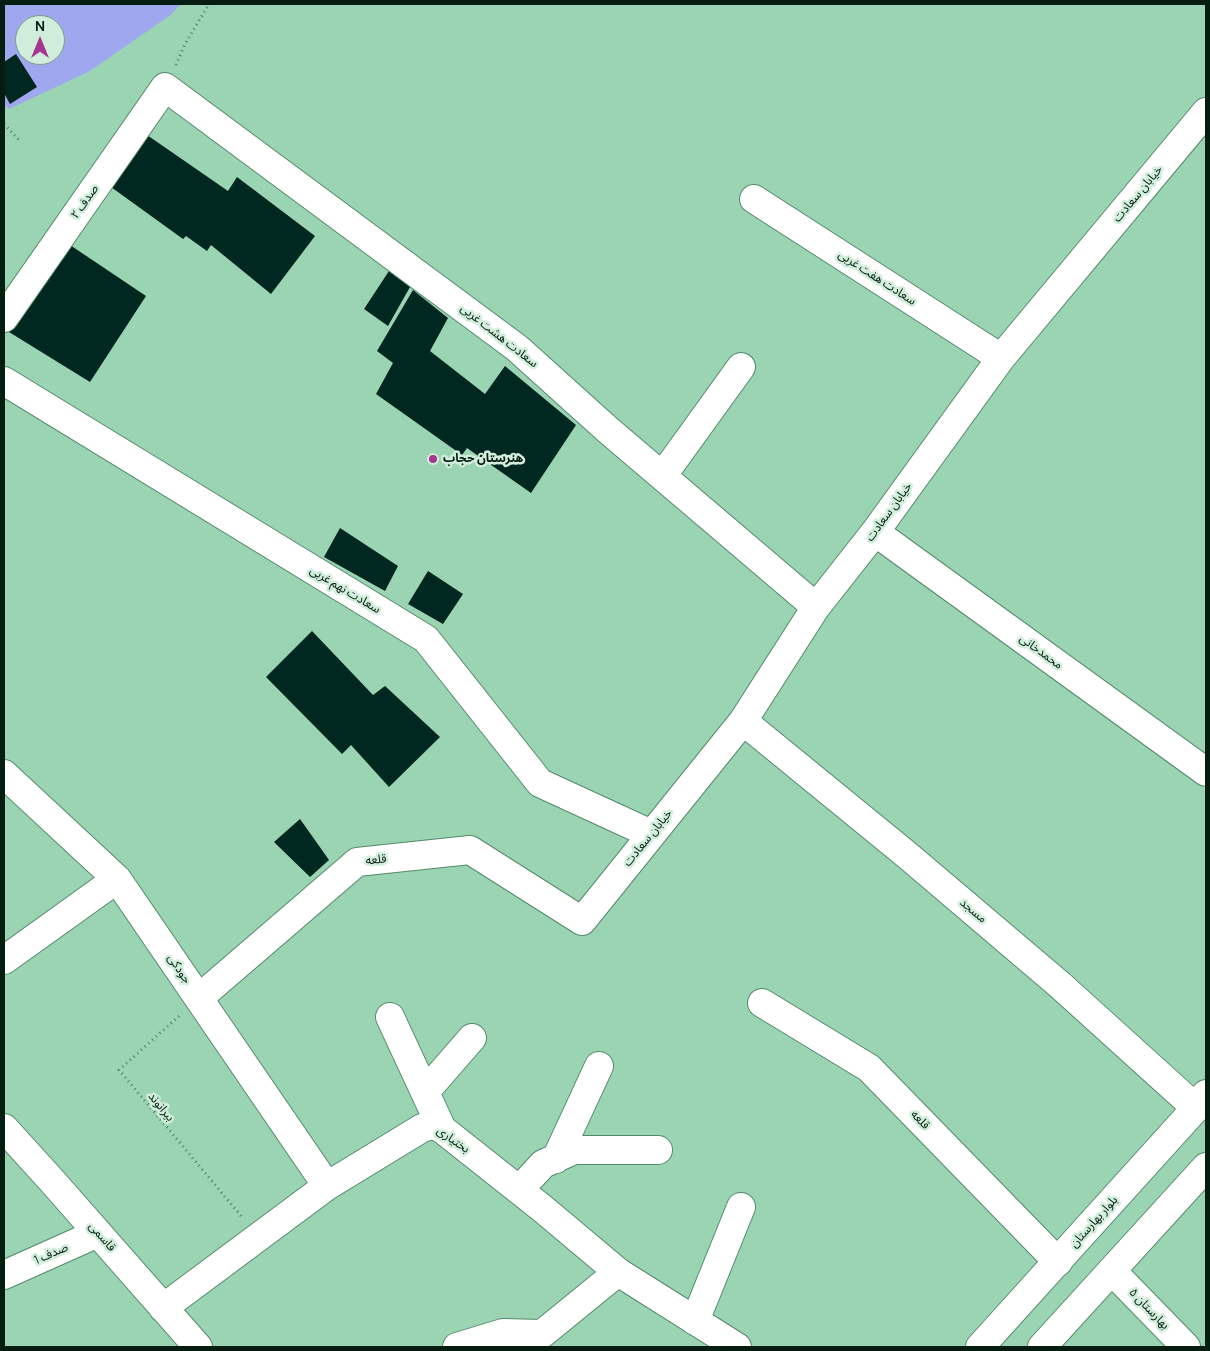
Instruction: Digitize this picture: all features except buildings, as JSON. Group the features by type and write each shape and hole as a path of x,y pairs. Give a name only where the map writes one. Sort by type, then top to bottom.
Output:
{"street":[{"name":"صدف ۲","path":"4,318 165,87"},
{"name":"سعادت هشت غربی","path":"165,87 517,348 608,430 663,475 816,608"},
{"name":"خیابان سعادت","path":"582,921 742,721 816,608 875,532 1001,358 1206,112"},
{"name":"سعادت هفت غربی","path":"754,198 1001,358"},
{"path":"663,475 741,366"},
{"name":"سعادت نهم غربی","path":"4,381 426,639 540,783 651,834"},
{"name":"محمدخانی","path":"875,532 1206,772"},
{"name":"مسجد","path":"742,721 907,854 1053,979 1201,1101"},
{"name":"جودکی","path":"4,774 117,878 327,1186"},
{"name":"قلعه","path":"199,998 357,862 470,850 582,921"},
{"path":"4,960 117,878"},
{"name":"قلعه","path":"762,1003 869,1068 1058,1262"},
{"path":"390,1017 442,1129"},
{"path":"425,1092 472,1038"},
{"path":"556,1159 599,1066"},
{"name":"بلوار بهارستان","path":"980,1347 1201,1101"},
{"name":"بختیاری","path":"163,1308 327,1186 422,1128 432,1125 442,1129 618,1272 736,1347"},
{"name":"قاسمی","path":"4,1128 198,1347"},
{"path":"519,1190 543,1164 574,1150 658,1150"},
{"path":"1042,1347 1206,1168"},
{"path":"695,1321 741,1207"},
{"name":"صدف 1","path":"4,1275 98,1233"},
{"name":"بهارستان ۵","path":"1112,1271 1186,1347"},
{"path":"457,1347 503,1333 542,1334 618,1272"}],"path":[{"path":"165,87 185,44 209,4"},
{"path":"4,124 20,141"},
{"name":"بیرانوند","path":"199,998 118,1070 259,1237"}],"shaded area":[{"path":"4,4 181,4 169,16 90,71 9,109 4,104"}],"place":[{"name":"هنرستان حجاب","path":"433,459"}]}
